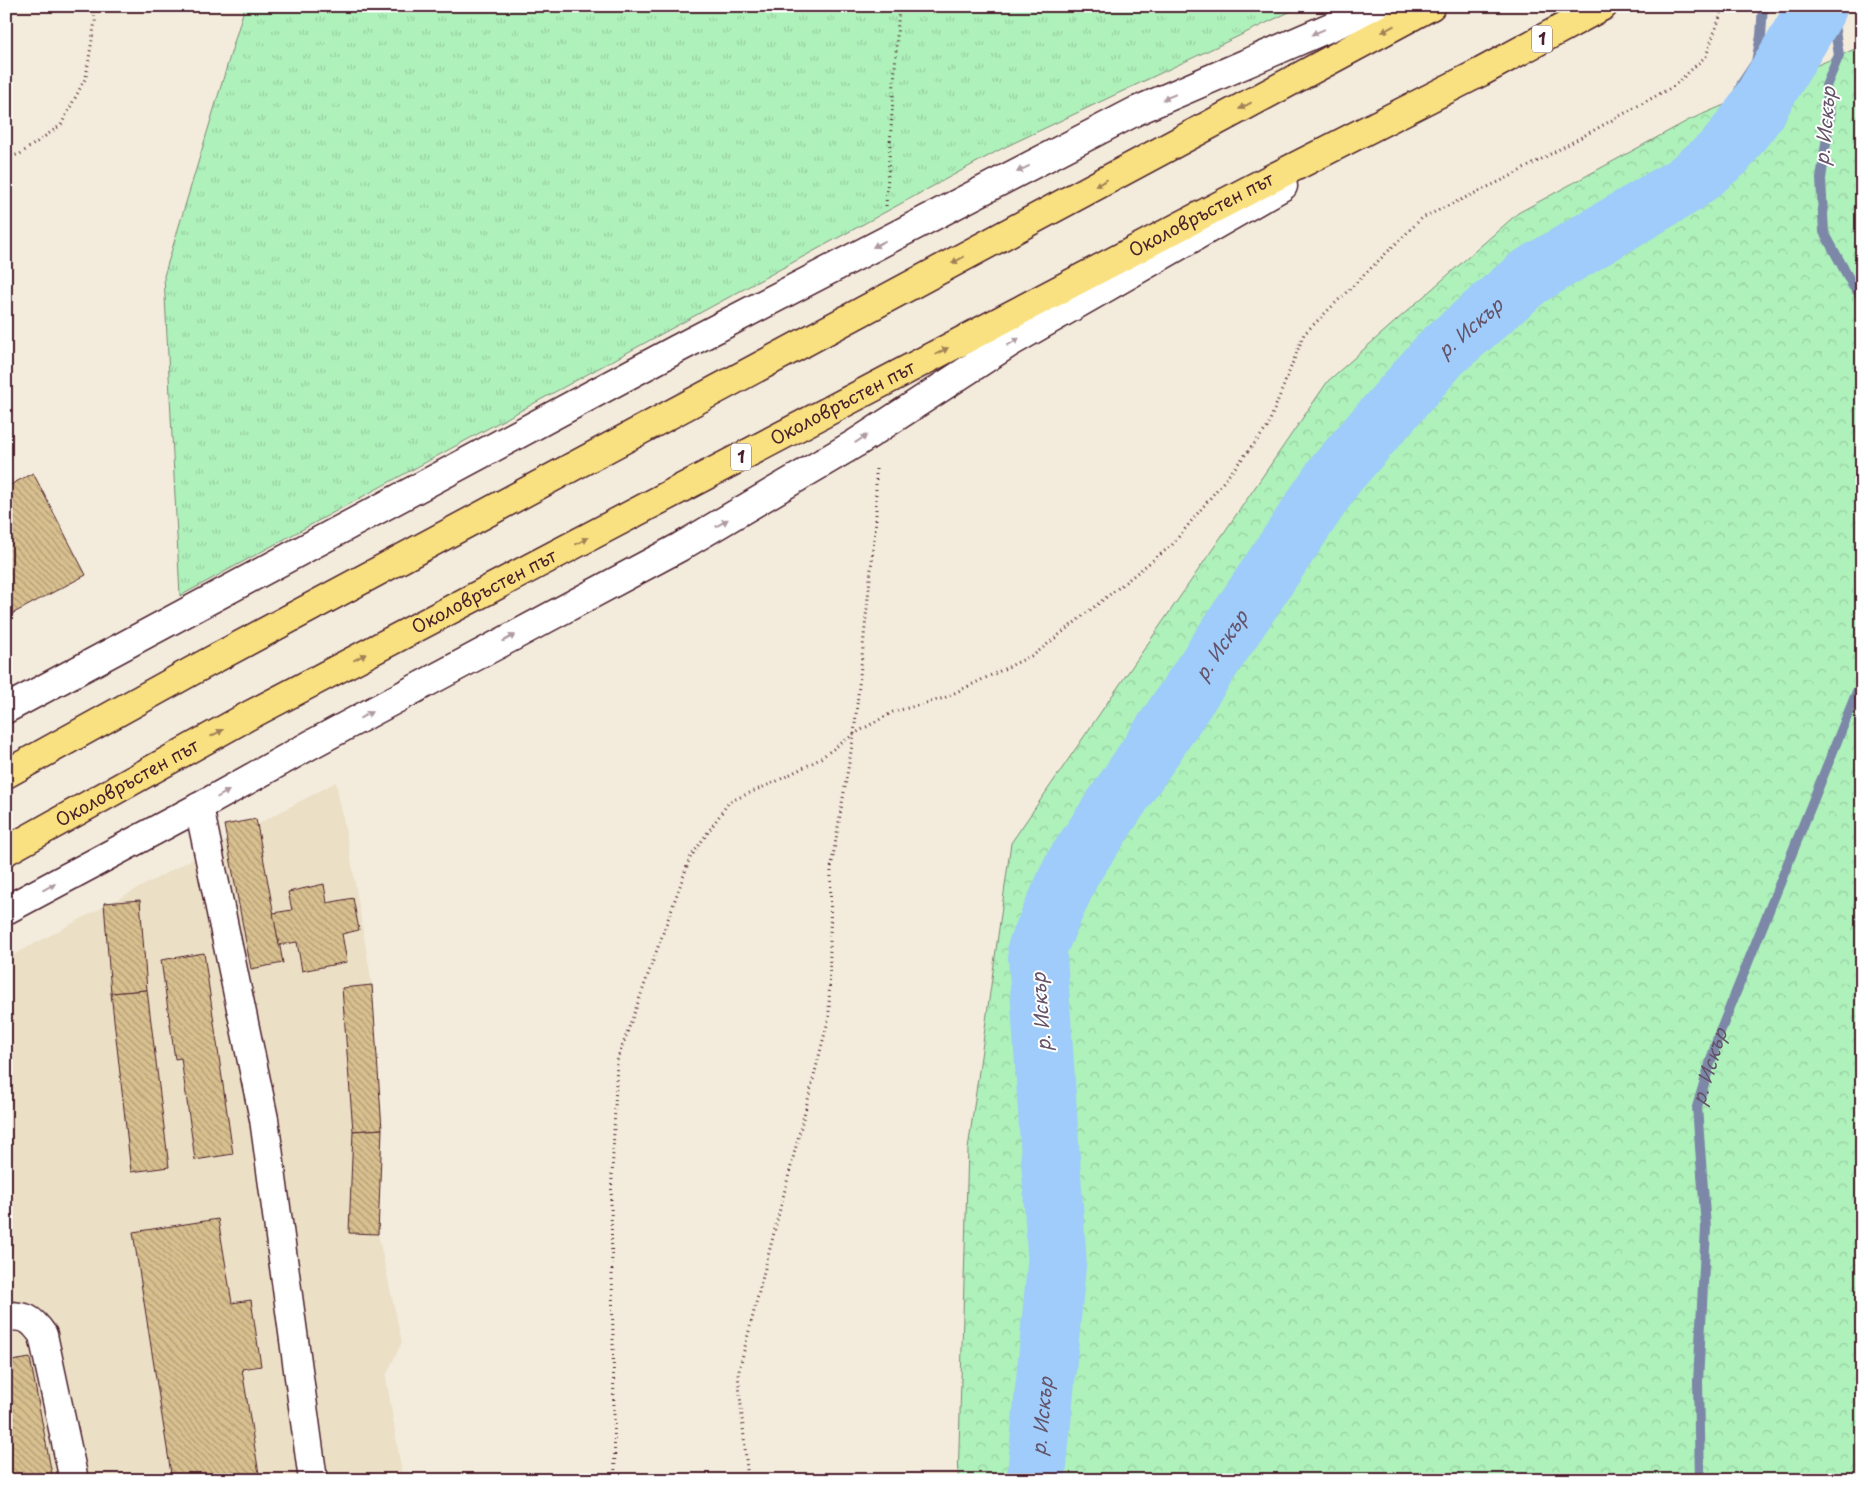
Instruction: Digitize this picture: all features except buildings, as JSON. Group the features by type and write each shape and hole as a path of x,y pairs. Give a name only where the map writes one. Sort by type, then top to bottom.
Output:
{"highway":[{"path":"6,774 209,662 1431,6"},
{"name":"Околовръстен път","path":"6,851 259,710 1241,195 1481,72 1603,6"}],"street":[{"path":"6,709 677,348 1136,111 1379,6"},
{"path":"6,910 199,808 320,739 680,548 875,430 1011,342 1481,72"},
{"path":"199,808 264,1119 313,1480"},
{"path":"6,1316 22,1316 34,1322 43,1335 74,1480"}],"path":[{"path":"6,158 20,154 61,125 86,77 95,21 94,6"},
{"path":"884,242 900,6"},
{"path":"615,1480 611,1201 617,1061 690,858 729,802 818,760 854,734 893,712 944,698 1035,654 1172,544 1267,428 1304,334 1422,218 1509,177 1674,86 1706,56 1722,11 1721,6"},
{"path":"748,1480 738,1374 829,1017 831,868 854,734 876,520 875,430"}],"shaded area":[{"path":"336,782 372,985 382,1129 378,1234 402,1342 386,1376 403,1480 6,1480 6,959"}],"green space":[{"path":"245,6 1302,6 1003,148 180,596 164,276"},
{"path":"1862,46 1862,1480 958,1480 968,1149 1011,843 1328,381 1518,213 1689,120"}],"water":[{"path":"1788,6 1840,6 1776,78 1786,15"}],"waterway":[{"path":"1725,152 1728,118 1742,83 1756,62 1761,36 1763,6"},
{"name":"р. Искър","path":"1036,1480 1057,1260 1037,948 1072,869 1335,475 1442,352 1529,277 1685,185 1725,152 1754,114 1818,6"},
{"name":"р. Искър","path":"1831,6 1839,55 1826,86 1830,115 1821,179 1824,232 1853,286 1862,297"},
{"name":"р. Искър","path":"1700,1480 1698,1382 1706,1228 1697,1107 1718,1037 1862,679"}]}
